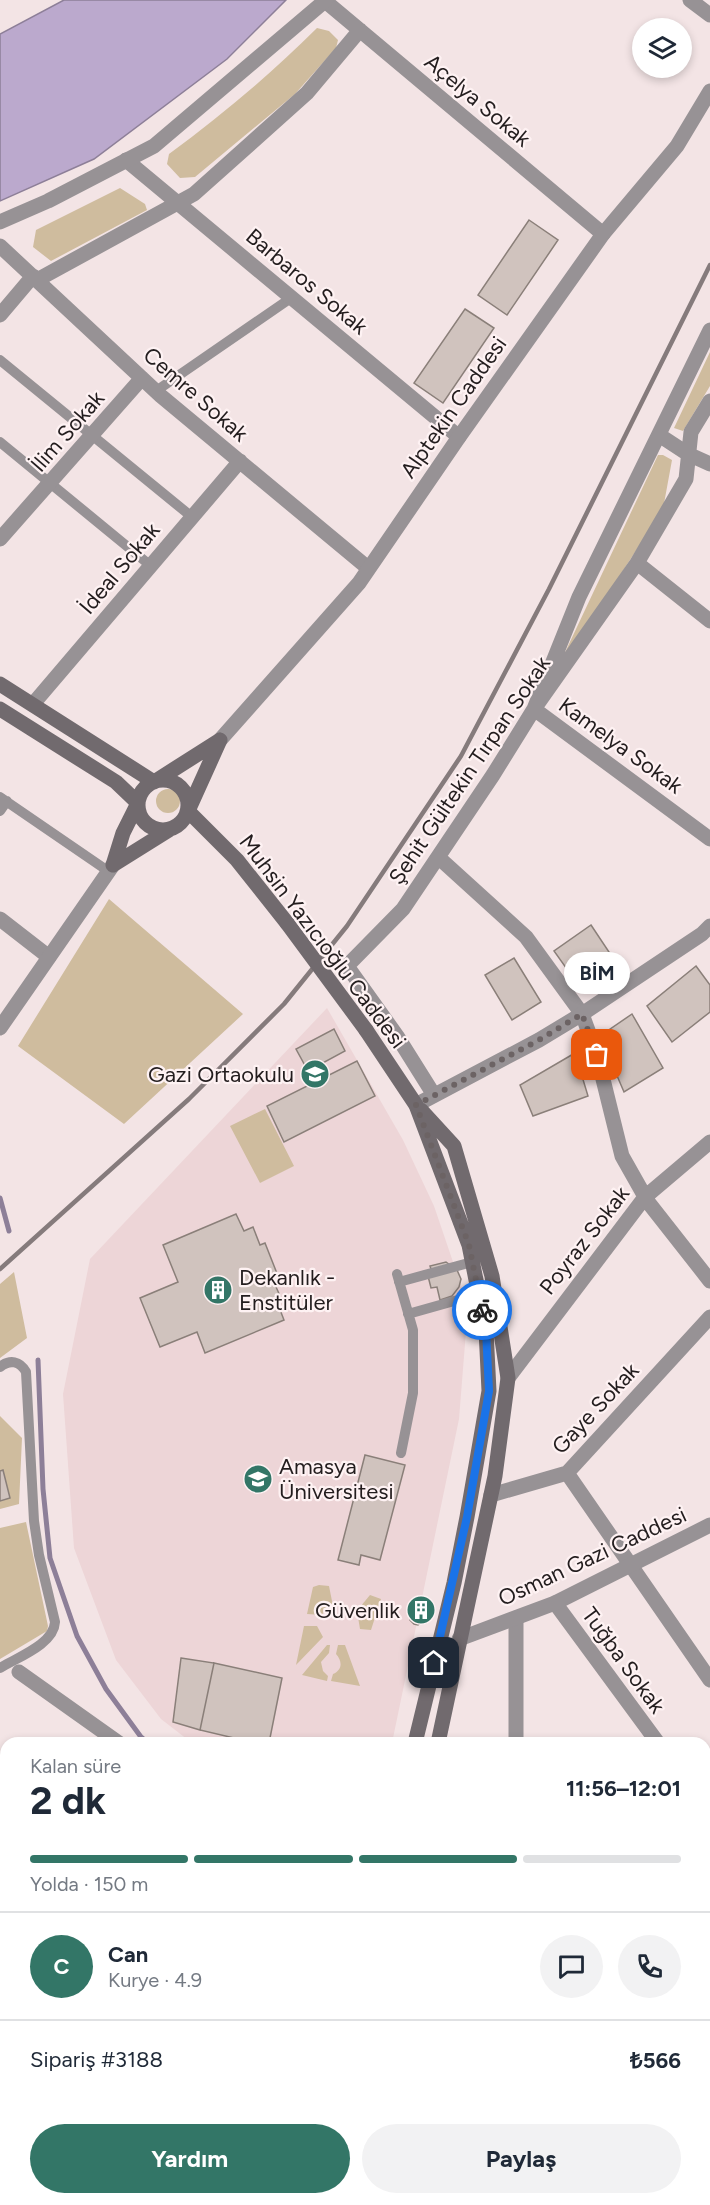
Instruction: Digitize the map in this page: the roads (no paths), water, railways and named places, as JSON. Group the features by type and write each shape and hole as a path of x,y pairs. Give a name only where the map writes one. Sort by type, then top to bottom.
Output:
{"main road":[{"path":"0,684 154,782 171,781 178,785 188,799 188,811"},
{"path":"0,709 116,782 138,803 141,819 147,825 169,830"},
{"path":"111,868 123,832 143,790 220,740"},
{"path":"111,868 182,822 220,740"},
{"name":"Muhsin Yazıcıoğlu Caddesi","path":"188,811 237,860 287,922 366,1030 416,1105 454,1146 492,1276 508,1378 495,1476 439,1737"},
{"name":"Muhsin Yazıcıoğlu Caddesi","path":"416,1105 469,1245 486,1330 489,1391 454,1583 416,1737"}],"street":[{"path":"0,222 48,201 154,146 325,0"},
{"name":"Açelya Sokak","path":"325,0 603,234"},
{"path":"690,0 710,15"},
{"path":"0,315 35,278 194,194 307,93 360,30"},
{"name":"Alptekin Caddesi","path":"220,740 359,583 603,234 677,146 710,91"},
{"name":"Barbaros Sokak","path":"126,160 459,437"},
{"name":"Cemre Sokak","path":"0,246 156,391 368,568"},
{"path":"534,709 579,597 710,330"},
{"name":"İlim Sokak","path":"2,533 50,484 142,378"},
{"name":"Şehit Gültekin Tırpan Sokak","path":"434,1095 397,1036 347,966 403,909 534,709 637,563 686,479 691,432 710,401"},
{"path":"659,435 688,454 710,464"},
{"name":"İdeal Sokak","path":"33,704 240,461"},
{"path":"637,563 710,621"},
{"name":"Kamelya Sokak","path":"534,709 710,839"},
{"path":"438,857 526,937 582,1014 597,1055 622,1156 645,1197 710,1281"},
{"path":"0,1028 111,868"},
{"path":"0,919 49,957"},
{"path":"416,1105 539,1040 707,934"},
{"name":"Poyraz Sokak","path":"508,1378 645,1197 710,1142"},
{"name":"Gaye Sokak","path":"491,1495 567,1473 710,1317"},
{"path":"567,1473 710,1680"},
{"name":"Osman Gazi Caddesi","path":"459,1639 555,1603 710,1525"},
{"name":"Tuğba Sokak","path":"555,1603 654,1737"},
{"path":"516,1618 516,1737"},
{"path":"19,1672 110,1737"}],"lane":[{"path":"156,391 291,298"},
{"path":"0,360 192,517"},
{"path":"0,442 151,566"},
{"path":"0,811 4,799 111,868"},
{"path":"401,1453 412,1392 413,1330 398,1278 472,1262"},
{"path":"408,1314 479,1294"},
{"path":"0,1367 5,1363 14,1362 22,1366 26,1372 34,1521 39,1555 55,1622 53,1631 46,1641 0,1668"}],"waterway":[{"path":"0,1198 9,1231"},
{"path":"38,1360 43,1489 50,1558 77,1636 106,1689 141,1737"}],"railway":[{"path":"0,1269 189,1099 284,1004 347,926 461,756 549,589 710,265"}],"place":[{"name":"BİM","path":"597,1055"},
{"name":"Gazi Ortaokulu","path":"315,1074"},
{"name":"Dekanlık - Enstitüler","path":"218,1290"},
{"name":"Amasya Üniversitesi","path":"258,1479"},
{"name":"Güvenlik","path":"421,1610"}]}
